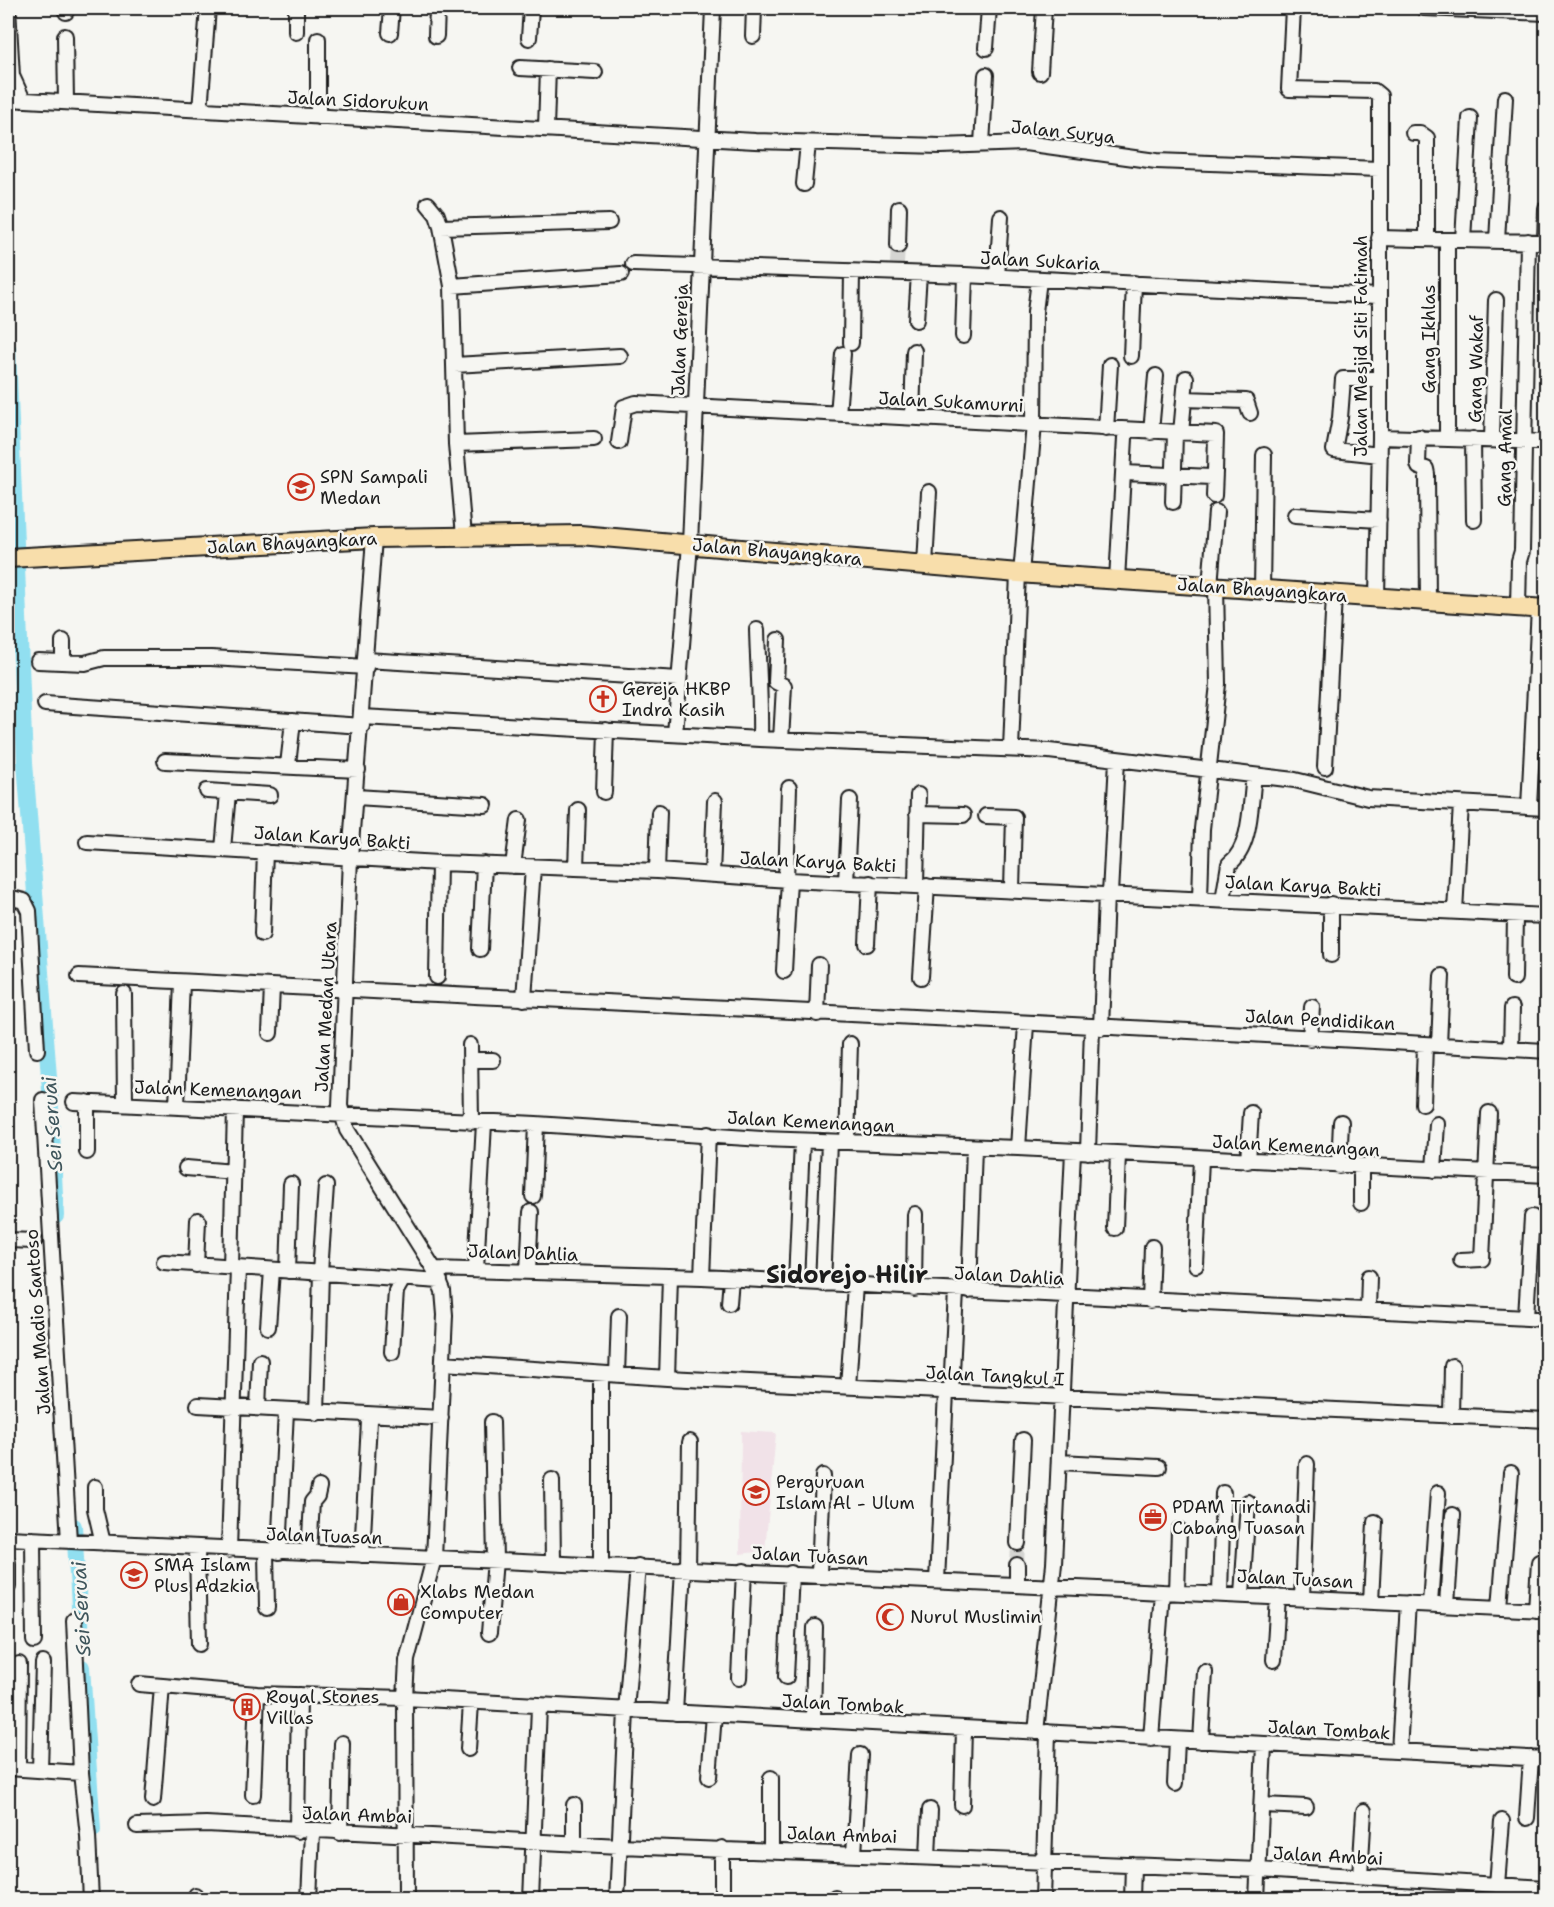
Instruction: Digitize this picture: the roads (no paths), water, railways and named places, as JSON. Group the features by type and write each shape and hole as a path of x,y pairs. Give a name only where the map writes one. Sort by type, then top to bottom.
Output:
{"main road":[{"name":"Jalan Bhayangkara","path":"8,558 374,538 580,535 1020,574 1543,609"}],"street":[{"path":"8,8 15,100"},
{"path":"200,110 208,8"},
{"path":"296,8 296,32"},
{"path":"390,33 392,8"},
{"path":"436,36 438,8"},
{"path":"530,39 531,8"},
{"name":"Jalan Gereja","path":"675,734 690,544 700,266 713,8"},
{"path":"753,36 754,8"},
{"path":"986,48 989,8"},
{"path":"1040,72 1044,8"},
{"name":"Jalan Mesjid Siti Fatimah","path":"1293,8 1289,89 1374,91 1379,94 1380,455 1377,598"},
{"path":"1423,8 1546,11"},
{"path":"65,36 66,102"},
{"path":"318,39 318,117"},
{"path":"520,68 595,72"},
{"path":"546,128 548,69"},
{"path":"982,144 986,75"},
{"path":"1497,241 1505,98"},
{"name":"Jalan Sidorukun","path":"15,100 706,138"},
{"path":"1463,240 1470,118"},
{"path":"1413,133 1420,133 1427,138 1427,239"},
{"name":"Jalan Surya","path":"706,138 942,146 1025,143 1156,161 1379,169"},
{"path":"804,184 808,142"},
{"path":"428,204 437,215 441,227 452,286 456,444 464,536"},
{"path":"898,246 899,208"},
{"path":"1379,238 1546,242 1546,208"},
{"path":"997,277 1001,217"},
{"path":"441,227 609,222"},
{"name":"Gang Ikhlas","path":"1447,240 1447,438"},
{"name":"Gang Amal","path":"1518,607 1519,561 1522,551 1528,241"},
{"name":"Jalan Sukaria","path":"633,264 852,272 897,269 919,274 1378,296"},
{"path":"838,414 848,349 852,272"},
{"path":"452,286 621,274"},
{"path":"916,320 919,274"},
{"path":"963,336 965,275"},
{"path":"1011,749 1020,574 1034,424 1035,312 1039,280"},
{"path":"1131,356 1134,283"},
{"name":"Gang Wakaf","path":"1492,439 1496,300"},
{"path":"912,418 914,351"},
{"path":"454,365 620,356"},
{"path":"1106,429 1110,364"},
{"path":"1151,432 1156,376"},
{"path":"1173,502 1178,433 1186,378"},
{"path":"1379,379 1343,379 1340,418 1334,450 1380,455"},
{"path":"1184,399 1246,401 1250,413"},
{"name":"Jalan Sukamurni","path":"619,442 623,411 628,404 838,414 1216,434 1215,472"},
{"path":"1380,437 1546,442"},
{"path":"1419,437 1418,464 1419,467 1426,469 1427,474 1428,602"},
{"path":"1117,580 1125,472 1125,438"},
{"path":"456,444 594,439"},
{"path":"1473,439 1474,520"},
{"path":"1262,590 1264,455"},
{"path":"1125,472 1211,477 1215,472"},
{"path":"1214,496 1215,472"},
{"path":"925,565 929,492"},
{"path":"1200,899 1208,771 1218,684 1213,586 1216,512"},
{"path":"1295,515 1379,520"},
{"name":"Jalan Medan Utara","path":"374,538 350,858 339,1072 341,1113 347,1130 437,1275 445,1302 434,1558 407,1660 405,1698 406,1899"},
{"path":"1325,767 1334,596"},
{"path":"1529,807 1543,609"},
{"path":"757,630 758,684 761,693 760,739"},
{"path":"778,640 776,682 784,686 781,740"},
{"path":"63,641 63,662"},
{"path":"38,662 86,663 104,658 211,658 679,679"},
{"path":"45,704 293,722 606,730 1011,749 1296,780 1368,798 1546,808"},
{"path":"288,765 293,722"},
{"path":"604,792 606,730"},
{"path":"1088,1152 1117,760"},
{"path":"165,761 358,770"},
{"path":"1223,900 1229,864 1238,857 1246,830 1254,776"},
{"path":"784,971 789,788"},
{"path":"207,791 270,795"},
{"path":"223,849 228,793"},
{"path":"918,795 921,977"},
{"path":"356,797 485,805"},
{"path":"846,882 850,800"},
{"path":"712,874 715,801"},
{"path":"1455,911 1461,804"},
{"path":"576,868 578,810"},
{"path":"657,871 659,812"},
{"path":"917,813 963,815"},
{"path":"986,816 1014,817 1012,889"},
{"path":"513,866 519,820"},
{"name":"Jalan Karya Bakti","path":"87,842 439,863 657,871 788,880 1546,916"},
{"path":"262,934 265,852"},
{"path":"436,977 439,863"},
{"path":"480,949 484,864"},
{"path":"524,999 533,867"},
{"path":"867,944 870,883"},
{"path":"8,897 24,901 29,911 37,1050"},
{"path":"1331,904 1331,955"},
{"path":"1514,978 1515,915"},
{"path":"817,1014 819,965"},
{"path":"79,976 817,1014 955,1018 1096,1028"},
{"path":"1423,1104 1442,976"},
{"path":"177,1106 182,982"},
{"path":"270,1034 272,987"},
{"path":"127,997 129,1105"},
{"path":"1310,1039 1312,1007"},
{"path":"1511,1048 1512,1008"},
{"path":"1018,1148 1026,1024"},
{"name":"Jalan Pendidikan","path":"1096,1028 1209,1031 1310,1039 1546,1051"},
{"path":"847,1142 850,1044"},
{"path":"470,1045 478,1122 476,1269"},
{"path":"471,1060 493,1060"},
{"name":"Jalan Madio Santoso","path":"43,1100 70,1541"},
{"name":"Jalan Kemenangan","path":"87,1152 80,1102 341,1113 802,1141 1018,1148 1118,1155 1546,1175"},
{"path":"229,1550 235,1267 235,1109"},
{"path":"1248,1161 1251,1113"},
{"path":"1461,1260 1482,1259 1484,1173 1489,1113"},
{"path":"1339,1166 1341,1122"},
{"path":"533,1196 536,1124"},
{"path":"1434,1170 1437,1124"},
{"path":"702,1277 708,1134"},
{"path":"796,1282 802,1141"},
{"path":"823,1284 829,1142"},
{"path":"937,1581 948,1392 962,1291 974,1147"},
{"path":"1043,1899 1042,1732 1063,1398 1073,1151"},
{"path":"1115,1228 1118,1155"},
{"path":"1196,1265 1201,1159"},
{"path":"1361,1167 1361,1203"},
{"path":"186,1168 234,1172"},
{"path":"288,1270 291,1184"},
{"path":"317,1413 320,1272 326,1186"},
{"path":"528,1270 531,1212"},
{"path":"914,1289 915,1214"},
{"path":"1526,1317 1532,1217"},
{"path":"196,1264 198,1220"},
{"path":"8,1240 34,1241"},
{"path":"1150,1300 1152,1246"},
{"name":"Jalan Dahlia","path":"164,1262 403,1279 476,1269 528,1270 1546,1318"},
{"path":"268,1327 272,1270"},
{"path":"667,1378 670,1276"},
{"path":"1368,1310 1369,1277"},
{"path":"392,1352 396,1291 403,1279"},
{"path":"729,1303 730,1279"},
{"path":"848,1387 855,1285"},
{"path":"617,1375 619,1316"},
{"path":"258,1408 260,1361"},
{"name":"Jalan Tangkul I","path":"443,1363 667,1378 1546,1420"},
{"path":"1451,1416 1452,1366"},
{"path":"601,1374 601,1564"},
{"path":"198,1405 373,1418 441,1418"},
{"path":"267,1608 286,1411"},
{"path":"373,1418 373,1478"},
{"path":"362,1555 373,1418"},
{"path":"489,1633 495,1560 492,1422"},
{"path":"1018,1542 1023,1440"},
{"path":"675,1713 685,1569 690,1442"},
{"path":"1059,1462 1159,1467"},
{"path":"1302,1598 1307,1464"},
{"path":"1500,1607 1511,1473"},
{"path":"819,1574 823,1476"},
{"path":"552,1480 553,1563"},
{"path":"95,1487 98,1543"},
{"path":"309,1553 312,1502 317,1497 319,1487"},
{"path":"1220,1593 1223,1493"},
{"path":"1430,1604 1438,1493"},
{"path":"1242,1594 1248,1503"},
{"path":"1447,1605 1453,1515"},
{"path":"1371,1601 1375,1522"},
{"path":"1177,1592 1179,1530"},
{"name":"Jalan Tuasan","path":"8,1538 272,1552 819,1574 1541,1610"},
{"path":"33,1539 34,1641"},
{"path":"197,1548 199,1644"},
{"path":"1539,1562 1541,1610"},
{"path":"8,1563 8,1587"},
{"path":"1017,1565 1017,1585"},
{"path":"617,1899 626,1711 638,1566"},
{"path":"739,1678 744,1571"},
{"path":"786,1677 791,1573"},
{"path":"1151,1739 1162,1592"},
{"path":"1274,1660 1278,1597"},
{"path":"1399,1751 1408,1603"},
{"path":"74,1620 81,1773 88,1836 91,1899"},
{"path":"813,1720 815,1627"},
{"path":"40,1770 43,1663"},
{"path":"19,1664 13,1769 81,1773"},
{"path":"1201,1741 1205,1672"},
{"name":"Jalan Tombak","path":"139,1684 257,1694 405,1698 539,1707 1546,1759"},
{"path":"153,1800 162,1686"},
{"path":"253,1795 257,1694"},
{"path":"297,1830 299,1695"},
{"path":"468,1749 471,1703"},
{"path":"531,1899 539,1707"},
{"path":"709,1777 714,1715"},
{"path":"962,1805 964,1729"},
{"path":"1174,1784 1177,1740"},
{"path":"340,1833 342,1743"},
{"path":"1257,1899 1264,1745"},
{"path":"854,1854 860,1755"},
{"path":"1527,1818 1531,1758"},
{"path":"771,1778 771,1850"},
{"path":"574,1805 574,1842"},
{"path":"1263,1805 1306,1807"},
{"path":"928,1857 930,1810"},
{"path":"1360,1876 1364,1811"},
{"path":"1497,1885 1502,1821"},
{"name":"Jalan Ambai","path":"137,1826 206,1824 340,1833 532,1840 620,1846 723,1848 1259,1870 1546,1888"},
{"path":"309,1899 312,1831"},
{"path":"722,1899 723,1848"},
{"path":"1132,1899 1133,1865"}],"waterway":[{"name":"Sei Seruai","path":"8,349 25,762 50,1090 56,1216"},
{"name":"Sei Seruai","path":"74,1526 81,1638"},
{"name":"Sei Seruai","path":"82,1667 93,1830"}],"tunnel":[{"path":"897,264 898,246"},
{"path":"1017,1565 1018,1543"}],"place":[{"name":"SPN Sampali Medan","path":"301,487"},
{"name":"Gereja HKBP Indra Kasih","path":"603,699"},
{"name":"Perguruan Islam Al - Ulum","path":"756,1492"},
{"name":"PDAM Tirtanadi Cabang Tuasan","path":"1153,1517"},
{"name":"SMA Islam Plus Adzkia","path":"134,1575"},
{"name":"Xlabs Medan Computer","path":"401,1602"},
{"name":"Nurul Muslimin","path":"890,1617"},
{"name":"Royal Stones Villas","path":"247,1707"}],"district":[{"name":"Sidorejo Hilir","path":"847,1275"}]}
